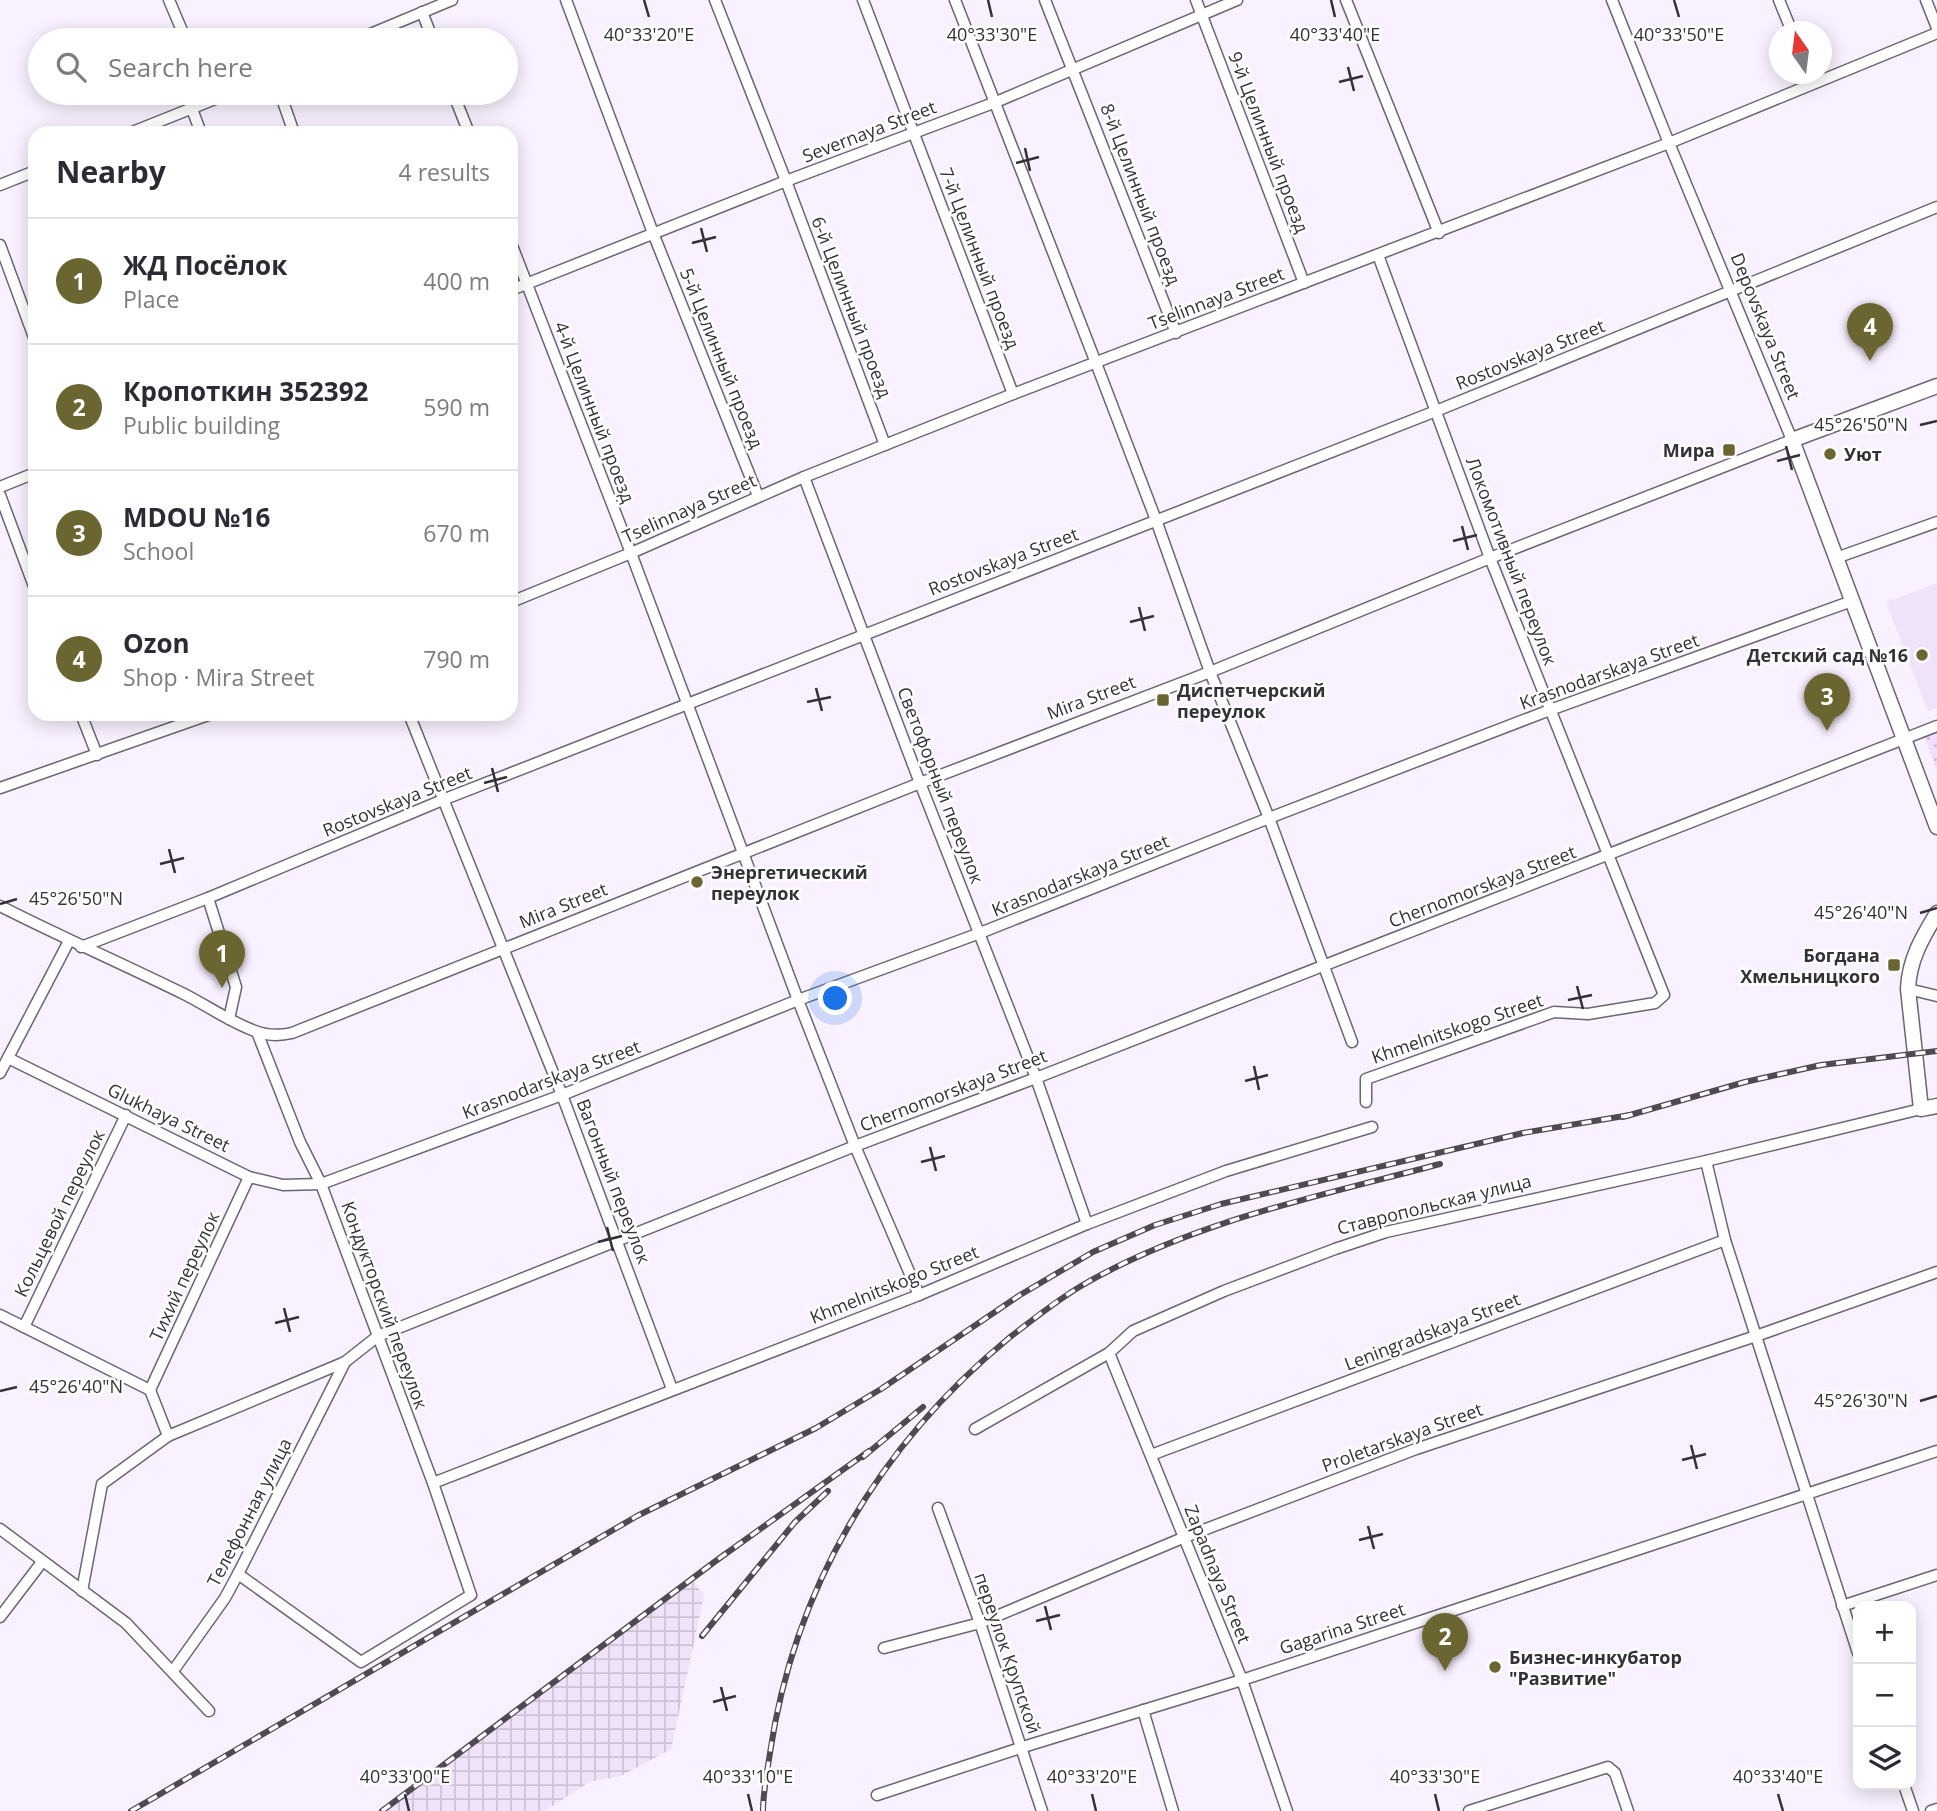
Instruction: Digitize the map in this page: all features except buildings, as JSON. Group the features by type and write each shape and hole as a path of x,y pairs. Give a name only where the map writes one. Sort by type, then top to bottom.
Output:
{"main road":[{"name":"Mira Street","path":"1792,440 1937,386"},
{"name":"Depovskaya Street","path":"1792,440 1937,827"},
{"path":"1922,1109 1908,974 1914,954 1937,912"},
{"name":"Ставропольская улица","path":"1922,1109 1937,1106"}],"street":[{"path":"169,0 181,28"},
{"path":"384,28 452,0"},
{"name":"5-й Целинный проезд","path":"566,0 653,233 758,496"},
{"name":"6-й Целинный проезд","path":"715,0 886,445"},
{"name":"7-й Целинный проезд","path":"863,0 1013,394"},
{"path":"955,0 1156,520 1210,672 1269,818 1352,1042"},
{"name":"8-й Целинный проезд","path":"1045,0 1176,333"},
{"name":"9-й Целинный проезд","path":"1196,0 1304,283"},
{"name":"Severnaya Street","path":"518,287 786,181 996,102 1237,0"},
{"path":"1346,0 1439,233"},
{"name":"Depovskaya Street","path":"1612,0 1792,440"},
{"path":"1779,0 1788,21"},
{"path":"1926,0 1937,28"},
{"path":"422,12 428,28"},
{"name":"Tselinnaya Street","path":"518,599 804,477 1013,394 1669,143 1937,33"},
{"path":"148,126 198,105"},
{"path":"284,105 292,126"},
{"path":"458,105 465,126"},
{"path":"192,109 198,126"},
{"path":"0,185 28,174"},
{"name":"Rostovskaya Street","path":"81,947 208,898 445,799 1436,411 1937,208"},
{"path":"0,245 28,321"},
{"name":"Локомотивный переулок","path":"1378,255 1490,558 1664,995"},
{"name":"4-й Целинный проезд","path":"518,261 631,553"},
{"name":"Mira Street","path":"257,1032 278,1036 292,1032 744,852 1210,672 1490,558 1792,440"},
{"path":"0,487 28,475"},
{"name":"Светофорный переулок","path":"804,477 1035,1078 1087,1224"},
{"path":"0,495 28,570"},
{"path":"1836,558 1937,522"},
{"path":"631,553 797,1000 855,1146 919,1295"},
{"name":"Krasnodarskaya Street","path":"321,1184 562,1095 797,1000 980,933 1550,710 1852,601"},
{"path":"85,721 97,755"},
{"path":"0,788 97,755 174,721"},
{"name":"Вагонный переулок","path":"412,721 562,1095 672,1389"},
{"name":"Chernomorskaya Street","path":"82,1591 102,1484 168,1436 345,1362 378,1336 855,1146 1937,726"},
{"path":"208,898 236,987 229,1019"},
{"path":"0,906 257,1032"},
{"path":"0,1073 69,942"},
{"path":"1908,989 1937,996"},
{"name":"Khmelnitskogo Street","path":"1366,1102 1366,1079 1391,1070 1554,1012 1588,1014 1655,1003 1664,995"},
{"name":"Кондукторский переулок","path":"238,1574 360,1662 471,1595 433,1483 321,1184 300,1142 257,1032"},
{"name":"Glukhaya Street","path":"8,1058 249,1177 283,1185 321,1184"},
{"name":"Ставропольская улица","path":"975,1429 1109,1353 1133,1331 1224,1291 1386,1232 1706,1161 1922,1109"},
{"name":"Кольцевой переулок","path":"24,1326 126,1115"},
{"name":"Khmelnitskogo Street","path":"433,1483 919,1295 1087,1224 1226,1171 1372,1127"},
{"path":"1706,1161 1726,1240 1853,1638"},
{"name":"Тихий переулок","path":"150,1390 249,1177"},
{"name":"Leningradskaya Street","path":"1151,1455 1726,1240"},
{"name":"Proletarskaya Street","path":"884,1648 981,1623 1185,1537 1416,1449 1756,1336 1937,1272"},
{"path":"0,1315 150,1390 168,1436"},
{"name":"Zapadnaya Street","path":"1109,1353 1242,1680 1287,1811"},
{"name":"Телефонная улица","path":"173,1671 225,1598 345,1362"},
{"name":"Gagarina Street","path":"877,1795 1242,1680 1937,1451"},
{"name":"переулок Крупской","path":"938,1508 981,1623 1042,1811"},
{"path":"0,1529 126,1623 209,1711"},
{"path":"0,1617 42,1562"},
{"path":"1842,1606 1937,1575"},
{"path":"1143,1710 1173,1811"},
{"path":"1469,1811 1608,1767 1615,1773 1628,1811"},
{"path":"1906,1790 1913,1811"},
{"path":"1931,1811 1937,1809"}],"shaded area":[{"name":"Детский сад №16","path":"1937,583 1937,708 1928,711 1886,602"},
{"path":"1937,731 1937,771 1924,736"},
{"path":"693,1581 704,1596 671,1749 621,1776 589,1782 545,1811 383,1811"}],"railway":[{"path":"1623,1117 1745,1082 1821,1065 1937,1051"},
{"path":"131,1811 637,1516 816,1428 881,1389 1020,1295 1093,1252 1155,1225 1221,1204 1523,1133 1630,1115"},
{"path":"763,1811 766,1775 782,1692 799,1633 822,1577 850,1523 883,1472 921,1424 963,1379 1053,1304 1081,1286 1166,1244 1256,1213 1440,1164"},
{"path":"863,1457 923,1407"},
{"path":"382,1811 717,1560 869,1451"},
{"path":"702,1636 795,1522 828,1491"}],"place":[{"name":"Ozon","path":"1870,361"},
{"name":"Мира","path":"1729,450"},
{"name":"Уют","path":"1830,454"},
{"name":"Детский сад №16","path":"1922,655"},
{"name":"Диспетчерский переулок","path":"1163,700"},
{"name":"MDOU №16","path":"1827,731"},
{"name":"Энергетический переулок","path":"697,882"},
{"name":"Богдана Хмельницкого","path":"1894,965"},
{"name":"ЖД Посёлок","path":"222,988"},
{"name":"Бизнес-инкубатор \"Развитие\"","path":"1495,1667"},
{"name":"Кропоткин 352392","path":"1445,1671"}]}
